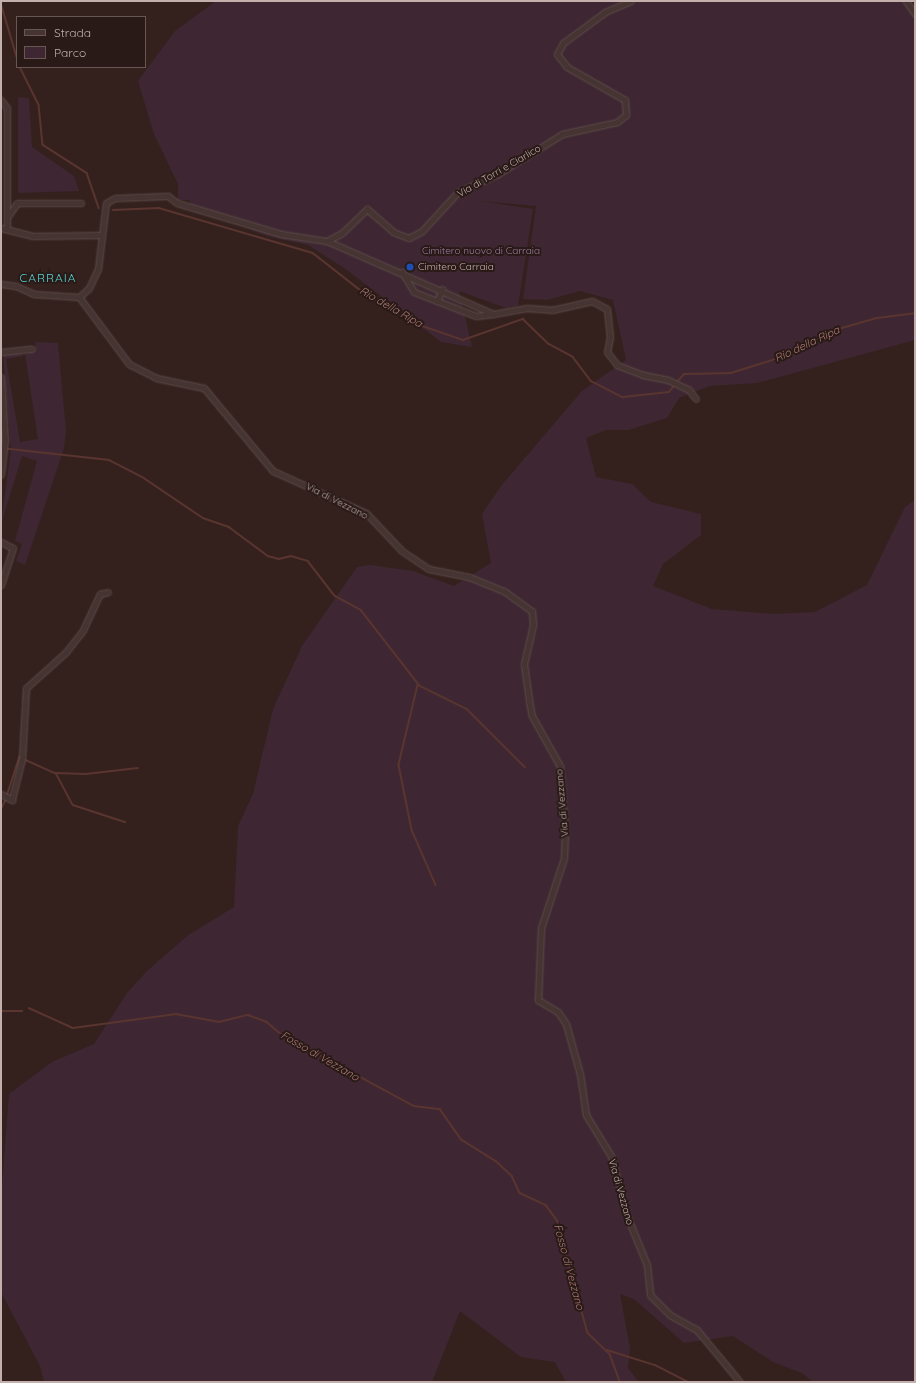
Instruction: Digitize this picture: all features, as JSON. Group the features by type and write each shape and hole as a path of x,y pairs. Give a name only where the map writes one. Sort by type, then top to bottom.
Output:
{"street":[{"name":"Via di Torri e Ciarlico","path":"326,241 342,233 366,209 393,232 408,238 422,231 458,192 498,174 562,134 617,122 626,115 625,100 567,67 557,54 563,43 605,12 631,1"},
{"path":"906,1 915,14"},
{"path":"1,100 7,108 7,227"},
{"path":"1,284 16,286 34,294 79,297 89,288 98,269 105,206 110,199 168,196 177,203 281,234 326,241 442,289 493,314"},
{"path":"8,198 17,203 80,203"},
{"path":"8,217 17,203"},
{"path":"1,228 7,227 32,236 101,235"},
{"path":"402,272 408,287 414,292 476,316 526,308 552,310 592,301 606,309 610,337 607,352 617,364 643,376 668,380 690,390 696,399"},
{"path":"437,301 442,289"},
{"name":"Via di Vezzano","path":"79,297 129,364 156,378 204,388 273,471 366,513 402,551 429,569 483,583 521,601 532,611 533,625 524,664 529,701 532,716 560,766 565,831 564,858 541,928 538,1000 558,1012 566,1024 579,1068 586,1115 611,1156 627,1216 647,1264 650,1295 670,1314 697,1330 740,1382"},
{"path":"1,352 32,349"},
{"path":"1,377 5,440 5,451 1,475"},
{"path":"1,542 13,548 1,585"},
{"path":"1,794 12,800 22,759 26,688 66,652 83,630 100,594 108,592"}],"green space":[{"name":"Cimitero nuovo di Carraia","path":"216,1 911,1 915,7 915,340 757,383 709,386 679,398 667,418 628,430 606,430 586,438 596,477 632,484 651,502 701,514 701,535 663,564 653,586 712,609 775,614 815,612 867,585 905,507 915,500 915,1382 813,1382 802,1373 773,1362 733,1336 684,1343 634,1299 620,1294 630,1348 628,1368 639,1382 566,1382 555,1362 521,1357 460,1311 432,1382 44,1382 40,1366 1,1292 1,1199 9,1094 52,1062 94,1044 127,993 147,971 187,936 234,907 238,826 253,794 273,709 302,646 357,567 370,565 413,571 454,586 491,563 482,514 501,486 582,391 626,360 613,300 580,291 547,300 523,299 536,206 479,201 533,209 518,306 506,308 459,291 472,347 441,342 347,270 308,245 267,236 223,218 194,212 189,200 178,200 178,184 154,134 138,81 175,31"},
{"path":"18,97 29,98 32,147 74,176 79,191 18,193"},
{"path":"35,342 58,343 66,431 64,448 25,565 16,561 22,544 15,541 37,461 22,456 1,524 11,449 3,355 22,353 23,356 6,359 20,442 38,439 25,354 36,351"}],"waterway":[{"name":"Rio della Ripa","path":"1,3 16,54"},
{"name":"Rio della Ripa","path":"20,68 39,105 43,145 87,173 99,208"},
{"name":"Rio della Ripa","path":"113,210 159,208 313,253 364,293 414,323 463,340 523,319 549,344 573,357 591,381 623,397 669,392 674,386"},
{"name":"Rio della Ripa","path":"678,381 684,374 731,373 779,358 835,330 877,318 915,313"},
{"path":"1,448 109,460 144,478 203,518 229,527 268,556 279,559 291,556 308,561 335,596 361,610 420,686 467,709 525,767"},
{"path":"418,685 399,765 412,830 436,885"},
{"path":"7,795 19,757 55,773 86,774 138,768"},
{"path":"56,773 73,805 125,822"},
{"path":"1,809 6,799"},
{"name":"Fosso di Vezzano","path":"29,1008 73,1028 176,1014 219,1022 248,1015 267,1022 281,1034 414,1106 440,1109 462,1140 496,1161 512,1176 520,1193 546,1205 557,1220 588,1333 610,1354 620,1382"},
{"name":"Fosso di Vezzano","path":"1,1011 22,1011"},
{"path":"607,1350 655,1365 689,1382"}],"place":[{"name":"Cimitero Carraia","path":"410,267"}],"district":[{"name":"CARRAIA","path":"48,278"}]}
